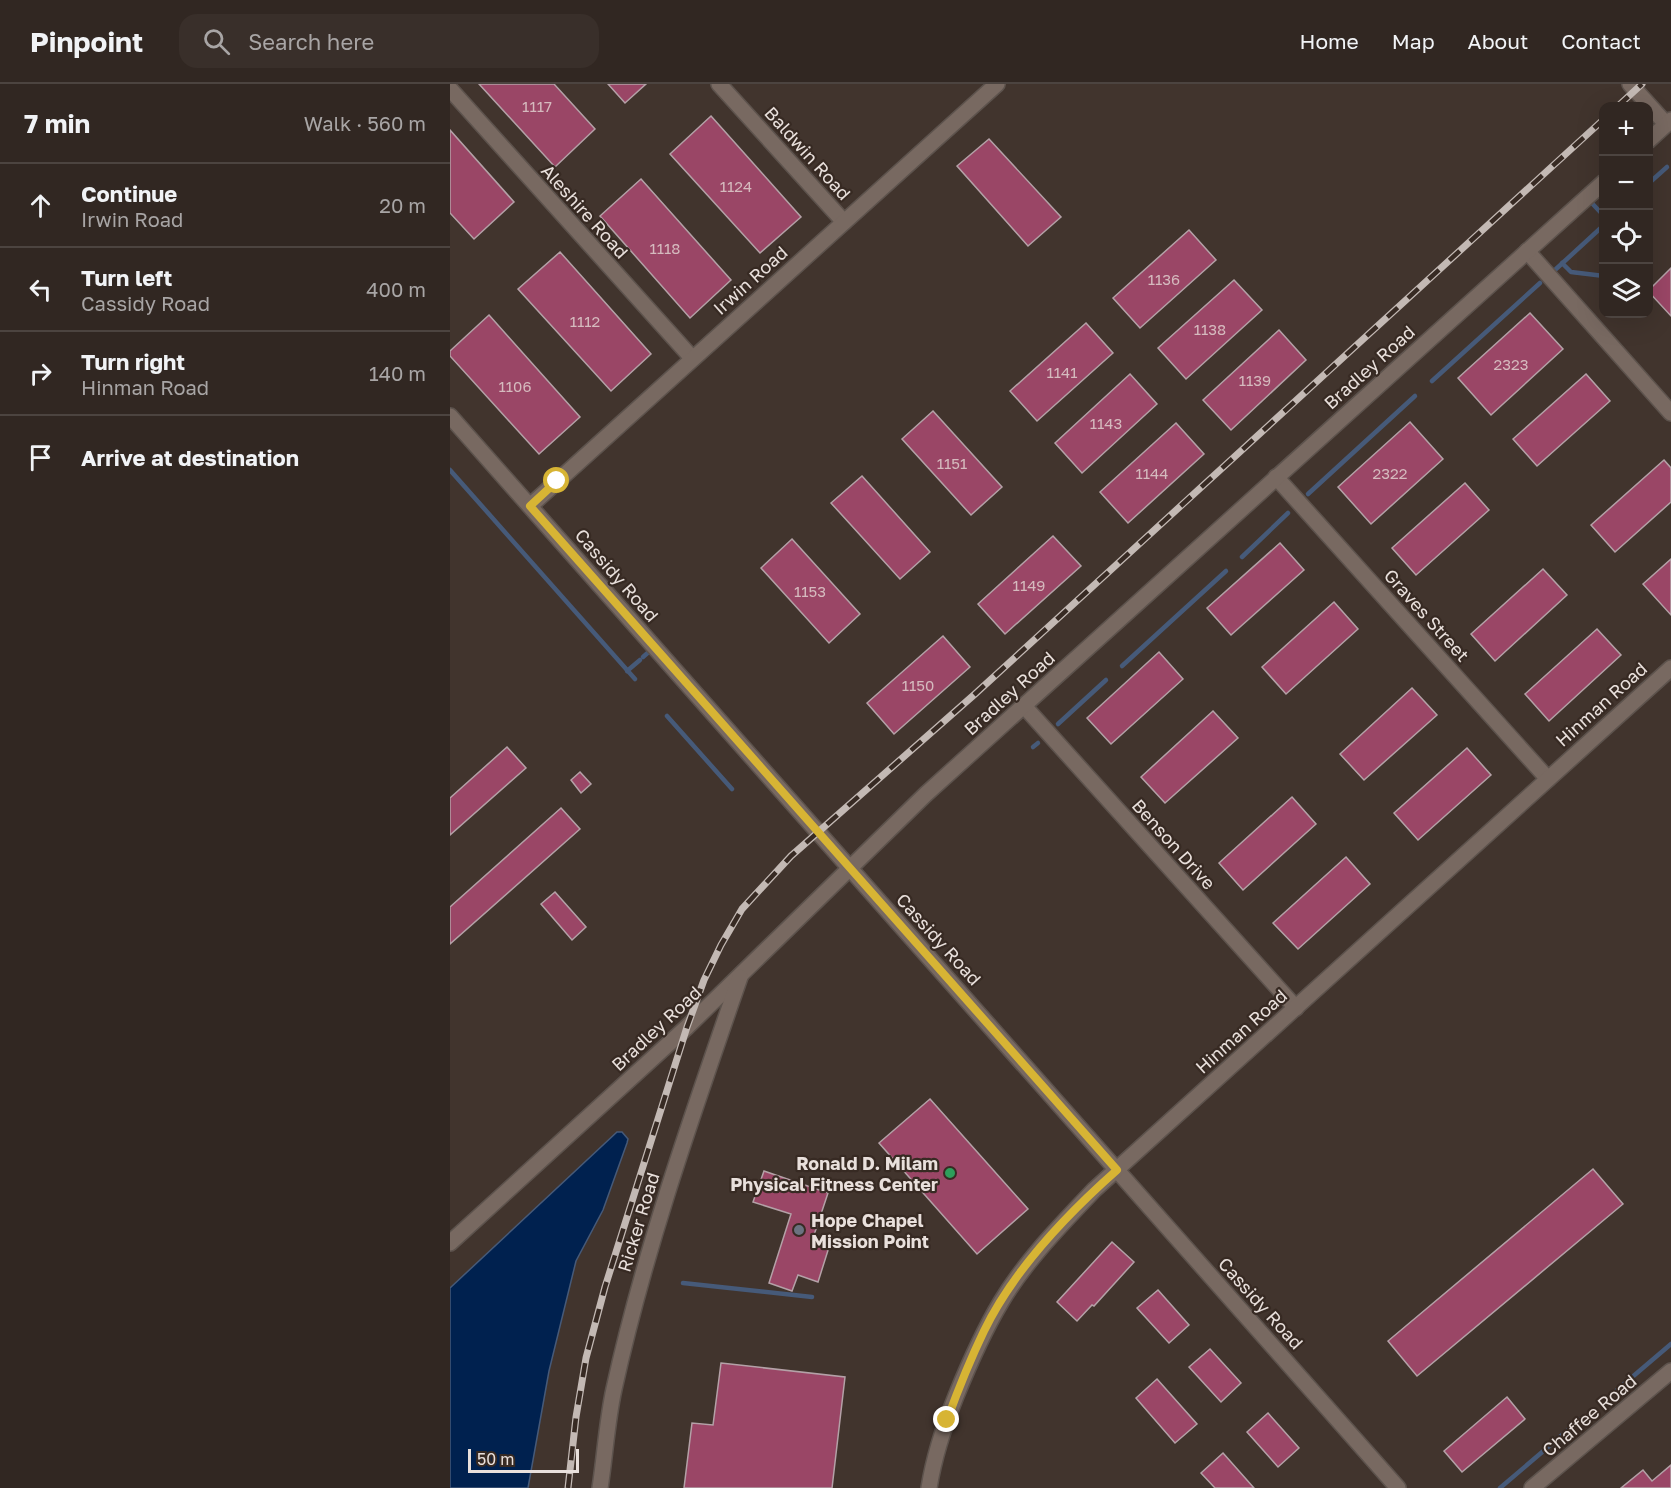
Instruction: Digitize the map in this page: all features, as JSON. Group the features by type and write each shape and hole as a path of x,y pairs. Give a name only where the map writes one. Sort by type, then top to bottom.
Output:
{"street":[{"name":"Baldwin Road","path":"719,84 844,222"},
{"name":"Irwin Road","path":"530,506 997,84"},
{"path":"1630,84 1669,122 1653,136"},
{"name":"Aleshire Road","path":"450,89 692,358"},
{"name":"Bradley Road","path":"450,1243 687,1027 926,794 1599,186"},
{"path":"1527,251 1671,413"},
{"name":"Cassidy Road","path":"450,416 1398,1488"},
{"name":"Graves Street","path":"1276,477 1548,779"},
{"name":"Hinman Road","path":"929,1488 932,1468 947,1420 985,1330 1002,1300 1047,1240 1094,1190 1671,668"},
{"name":"Benson Drive","path":"1024,706 1296,1008"},
{"name":"Ricker Road","path":"600,1488 614,1392 634,1302 677,1161 741,974"},
{"name":"Chaffee Road","path":"1532,1488 1671,1371"}],"water":[{"path":"617,1132 622,1132 628,1139 603,1210 576,1261 549,1371 528,1488 450,1488 450,1288"}],"building":[{"path":"479,84 554,84 595,129 555,167"},
{"path":"608,84 646,84 625,103"},
{"path":"711,116 801,217 760,253 670,154"},
{"path":"450,130 514,202 474,239 450,213"},
{"path":"989,139 1061,217 1028,246 957,166"},
{"path":"641,179 731,280 690,318 600,216"},
{"path":"1189,230 1216,260 1140,328 1113,298"},
{"path":"560,252 651,354 611,391 518,289"},
{"path":"1671,268 1671,316 1653,296 1653,286"},
{"path":"1234,280 1262,310 1186,379 1158,348"},
{"path":"1530,313 1563,349 1491,415 1458,378"},
{"path":"489,315 580,417 539,454 450,356 450,351"},
{"path":"1086,323 1113,353 1037,421 1010,391"},
{"path":"1279,330 1306,360 1231,430 1203,400"},
{"path":"1130,374 1157,404 1082,473 1055,443"},
{"path":"1586,374 1610,401 1537,466 1513,439"},
{"path":"933,411 1002,487 971,515 902,439"},
{"path":"1410,422 1443,459 1371,524 1338,487"},
{"path":"1176,423 1204,454 1128,523 1100,492"},
{"path":"1664,460 1671,468 1671,502 1615,552 1591,525"},
{"path":"862,476 930,552 900,579 831,503"},
{"path":"1465,483 1489,510 1416,575 1392,548"},
{"path":"1053,536 1081,566 1005,634 978,604"},
{"path":"792,539 860,614 829,643 761,568"},
{"path":"1280,543 1304,570 1231,635 1207,608"},
{"path":"1671,559 1671,615 1643,584"},
{"path":"1543,569 1567,595 1495,661 1471,634"},
{"path":"1334,602 1358,629 1286,694 1262,667"},
{"path":"1597,629 1621,655 1549,721 1525,694"},
{"path":"943,636 970,667 894,734 867,703"},
{"path":"1159,652 1183,679 1111,744 1087,718"},
{"path":"1412,688 1437,715 1364,780 1340,754"},
{"path":"1213,711 1238,738 1165,803 1141,777"},
{"path":"507,747 526,768 450,835 450,798"},
{"path":"1467,748 1491,775 1418,840 1394,813"},
{"path":"580,772 591,784 581,793 571,780"},
{"path":"1292,797 1316,824 1243,890 1219,863"},
{"path":"561,808 580,829 450,944 450,907"},
{"path":"1346,857 1370,884 1298,949 1273,923"},
{"path":"555,892 586,927 572,940 541,904"},
{"name":"Ronald D. Milam Physical Fitness Center","path":"930,1099 1028,1209 977,1254 879,1143"},
{"path":"1593,1169 1623,1204 1417,1376 1388,1341"},
{"name":"Hope Chapel Mission Point","path":"764,1171 828,1193 813,1238 830,1244 818,1282 798,1275 792,1291 769,1283 791,1214 753,1202"},
{"path":"1112,1242 1134,1262 1094,1306 1092,1305 1077,1321 1057,1302"},
{"path":"1158,1290 1189,1325 1169,1343 1137,1308"},
{"path":"1210,1349 1241,1383 1221,1402 1189,1367"},
{"path":"721,1363 845,1377 832,1488 684,1488 692,1423 713,1425"},
{"path":"1157,1379 1197,1424 1175,1443 1136,1398"},
{"path":"1507,1397 1525,1419 1462,1472 1444,1451"},
{"path":"1268,1413 1299,1448 1278,1467 1247,1432"},
{"path":"1223,1453 1254,1488 1215,1488 1201,1473"},
{"path":"1671,1465 1671,1488 1621,1488 1643,1470 1652,1481"}],"waterway":[{"path":"1653,180 1667,167"},
{"path":"1588,199 1599,211"},
{"path":"1556,269 1599,230"},
{"path":"1562,263 1571,272 1599,275"},
{"path":"1432,381 1540,283"},
{"path":"1308,494 1415,396"},
{"path":"450,470 635,679"},
{"path":"1242,557 1288,513"},
{"path":"1122,666 1226,571"},
{"path":"643,657 652,649"},
{"path":"627,671 640,660"},
{"path":"1058,724 1106,680"},
{"path":"667,716 732,789"},
{"path":"1033,747 1038,743"},
{"path":"683,1283 812,1297"},
{"path":"1617,1390 1671,1344"},
{"path":"1500,1488 1581,1419"}],"railway":[{"path":"1622,102 1642,84"},
{"path":"568,1488 576,1417 586,1358 605,1287 704,980 742,909 791,856 975,694 1599,124"}],"place":[{"name":"Ronald D. Milam Physical Fitness Center","path":"950,1173"},
{"name":"Hope Chapel Mission Point","path":"799,1230"}],"route":[{"path":"557,481 530,506 1117,1170 1094,1190 1047,1240 1002,1300 985,1330 947,1420"}]}
